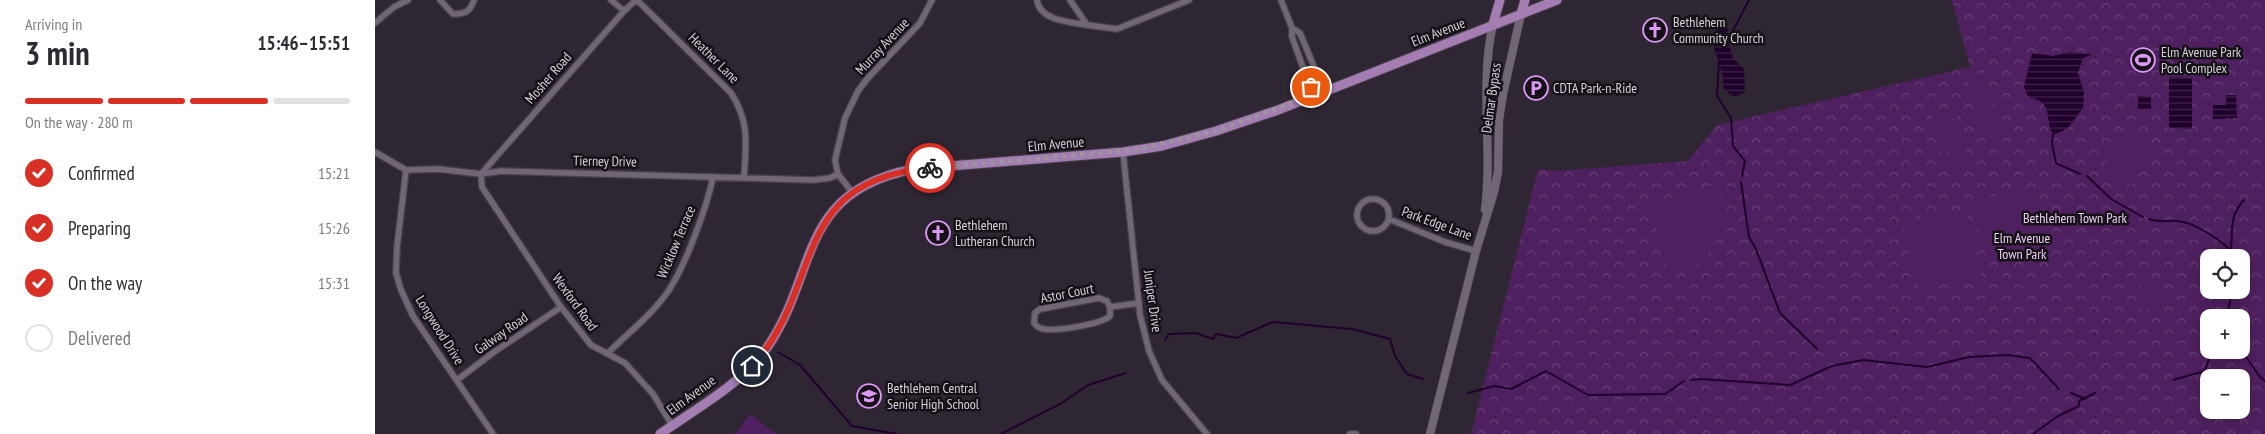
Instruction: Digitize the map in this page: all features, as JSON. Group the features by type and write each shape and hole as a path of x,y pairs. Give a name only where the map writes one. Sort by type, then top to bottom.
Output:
{"main road":[{"name":"Delmar Bypass","path":"1493,24 1499,0"},
{"name":"Delmar Bypass","path":"1521,14 1525,0"},
{"name":"Elm Avenue","path":"660,434 733,382 763,354 785,317 817,235 825,221 853,192 876,179 913,169 1123,152 1162,146 1216,131 1557,0"}],"street":[{"path":"375,23 407,0"},
{"path":"440,0 453,14 463,14 471,9 474,0"},
{"path":"611,0 624,11"},
{"name":"Mosher Road","path":"481,174 624,11 637,0"},
{"name":"Heather Lane","path":"637,0 731,93 740,107 746,131 744,177"},
{"name":"Murray Avenue","path":"838,174 835,160 837,146 845,118 858,91 920,23 932,0"},
{"path":"1037,0 1044,14 1063,21 1117,29 1131,25 1173,3 1189,0"},
{"path":"1070,0 1087,25"},
{"path":"1281,0 1313,95"},
{"name":"Delmar Bypass","path":"1430,434 1476,251 1496,185 1503,94 1521,14"},
{"name":"Delmar Bypass","path":"1482,230 1486,198 1486,63 1493,24"},
{"path":"1292,28 1300,33 1324,91"},
{"path":"1301,61 1310,57"},
{"path":"1486,139 1499,140"},
{"path":"375,152 406,170"},
{"name":"Juniper Drive","path":"1123,152 1139,315 1149,351 1162,380 1207,434"},
{"name":"Tierney Drive","path":"406,170 438,169 481,174 501,171 813,180 830,178 838,174"},
{"name":"Longwood Drive","path":"406,170 396,273 401,290 413,316 493,434"},
{"name":"Wexford Road","path":"481,174 482,187 561,307 591,345 625,363 653,394 673,425"},
{"path":"838,174 853,192"},
{"name":"Wicklow Terrace","path":"608,354 660,301 676,278 709,198 713,177"},
{"name":"Park Edge Lane","path":"1370,199 1375,199 1385,204 1390,214 1389,219 1384,228 1374,232 1364,229 1360,225 1357,215 1361,205 1370,199"},
{"name":"Park Edge Lane","path":"1389,219 1445,242 1476,251"},
{"name":"Astor Court","path":"1099,298 1107,301 1110,307 1110,316 1097,323 1051,330 1041,329 1034,323 1035,313 1049,307 1099,298"},
{"name":"Astor Court","path":"1110,307 1139,303"},
{"name":"Galway Road","path":"457,380 493,352 561,307"},
{"path":"1350,434 1357,434"}],"green space":[{"name":"Elm Avenue Town Park","path":"1952,0 2265,0 2265,434 1471,434 1538,169 1556,171 1688,161 1717,125 1970,67"},
{"path":"1991,71 1993,81 1970,87 1967,76"},
{"path":"1994,85 1997,96 1973,102 1971,91"},
{"path":"1999,104 2002,115 1978,121 1976,110"},
{"path":"1955,108 1957,118 1934,124 1931,113"},
{"path":"2002,118 2005,129 1982,135 1979,124"},
{"path":"1958,122 1961,133 1938,138 1935,128"},
{"path":"2126,134 2153,152 2130,185 2102,167"},
{"path":"1962,136 1965,147 1941,153 1939,142"},
{"path":"1966,151 1968,162 1945,167 1942,157"},
{"path":"1720,183 1724,221 1720,235 1711,250 1694,267 1668,269 1651,209 1653,204"},
{"path":"2031,188 2045,247 1987,261 1972,201"},
{"path":"1967,213 1982,277 1925,288 1915,284 1903,229 1910,219"},
{"path":"2142,278 2163,281 2159,310 2138,308"},
{"path":"750,414 776,434 735,434"}],"shaded area":[{"path":"1729,28 1726,34 1733,58 1744,69 1745,92 1735,97 1724,90 1722,72 1714,45 1718,29"},
{"path":"2069,52 2093,54 2083,58 2078,73 2084,93 2083,108 2068,128 2056,134 2051,131 2044,105 2036,99 2028,97 2024,87 2032,53 2053,56"},
{"path":"2169,77 2192,78 2192,129 2169,128"},
{"path":"2226,95 2236,95 2237,118 2213,119 2213,105 2226,105"},
{"path":"2138,96 2151,97 2151,109 2138,109"}],"waterway":[{"path":"1728,40 1749,0"},
{"path":"1719,60 1717,96 1731,118 1733,146 1745,161 1742,176"},
{"path":"2054,130 2052,143 2056,163 2080,174"},
{"path":"2087,176 2111,199 2143,217"},
{"path":"1741,182 1749,237 1756,249 1780,313 1817,349"},
{"path":"2231,249 2234,217 2244,200"},
{"path":"2149,219 2184,222 2217,239 2229,249"},
{"path":"2229,309 2230,299"},
{"path":"1165,340 1169,334 1196,333 1213,339 1216,334 1236,338 1273,322 1352,329 1390,339 1395,356 1407,374 1423,379"},
{"path":"778,352 800,365 852,426 897,434"},
{"path":"1691,380 1701,379 1790,385 1832,366 1863,360 1927,367 1969,357 2008,355 2030,358 2059,389"},
{"path":"2173,380 2205,371 2209,359"},
{"path":"2247,359 2265,381"},
{"path":"1468,393 1494,386 1511,389 1546,371 1588,395 1665,394 1684,381"},
{"path":"1001,434 1060,404 1088,385 1126,373"},
{"path":"2071,393 2085,399"},
{"path":"2033,434 2058,416 2079,406 2079,401 2095,393"}],"way so far":[{"path":"930,168 1123,152 1162,146 1216,131 1278,110 1313,95 1311,87"}],"place":[{"name":"Bethlehem Community Church","path":"1655,30"},
{"name":"Elm Avenue Park Pool Complex","path":"2143,60"},
{"name":"CDTA Park-n-Ride","path":"1536,88"},
{"name":"Bethlehem Lutheran Church","path":"938,233"},
{"name":"Bethlehem Central Senior High School","path":"869,396"}],"route":[{"path":"752,366 773,340 785,317 817,235 833,212 853,192 871,181 888,174 930,168"}],"park label":[{"name":"Bethlehem Town Park","path":"2075,218"}]}
